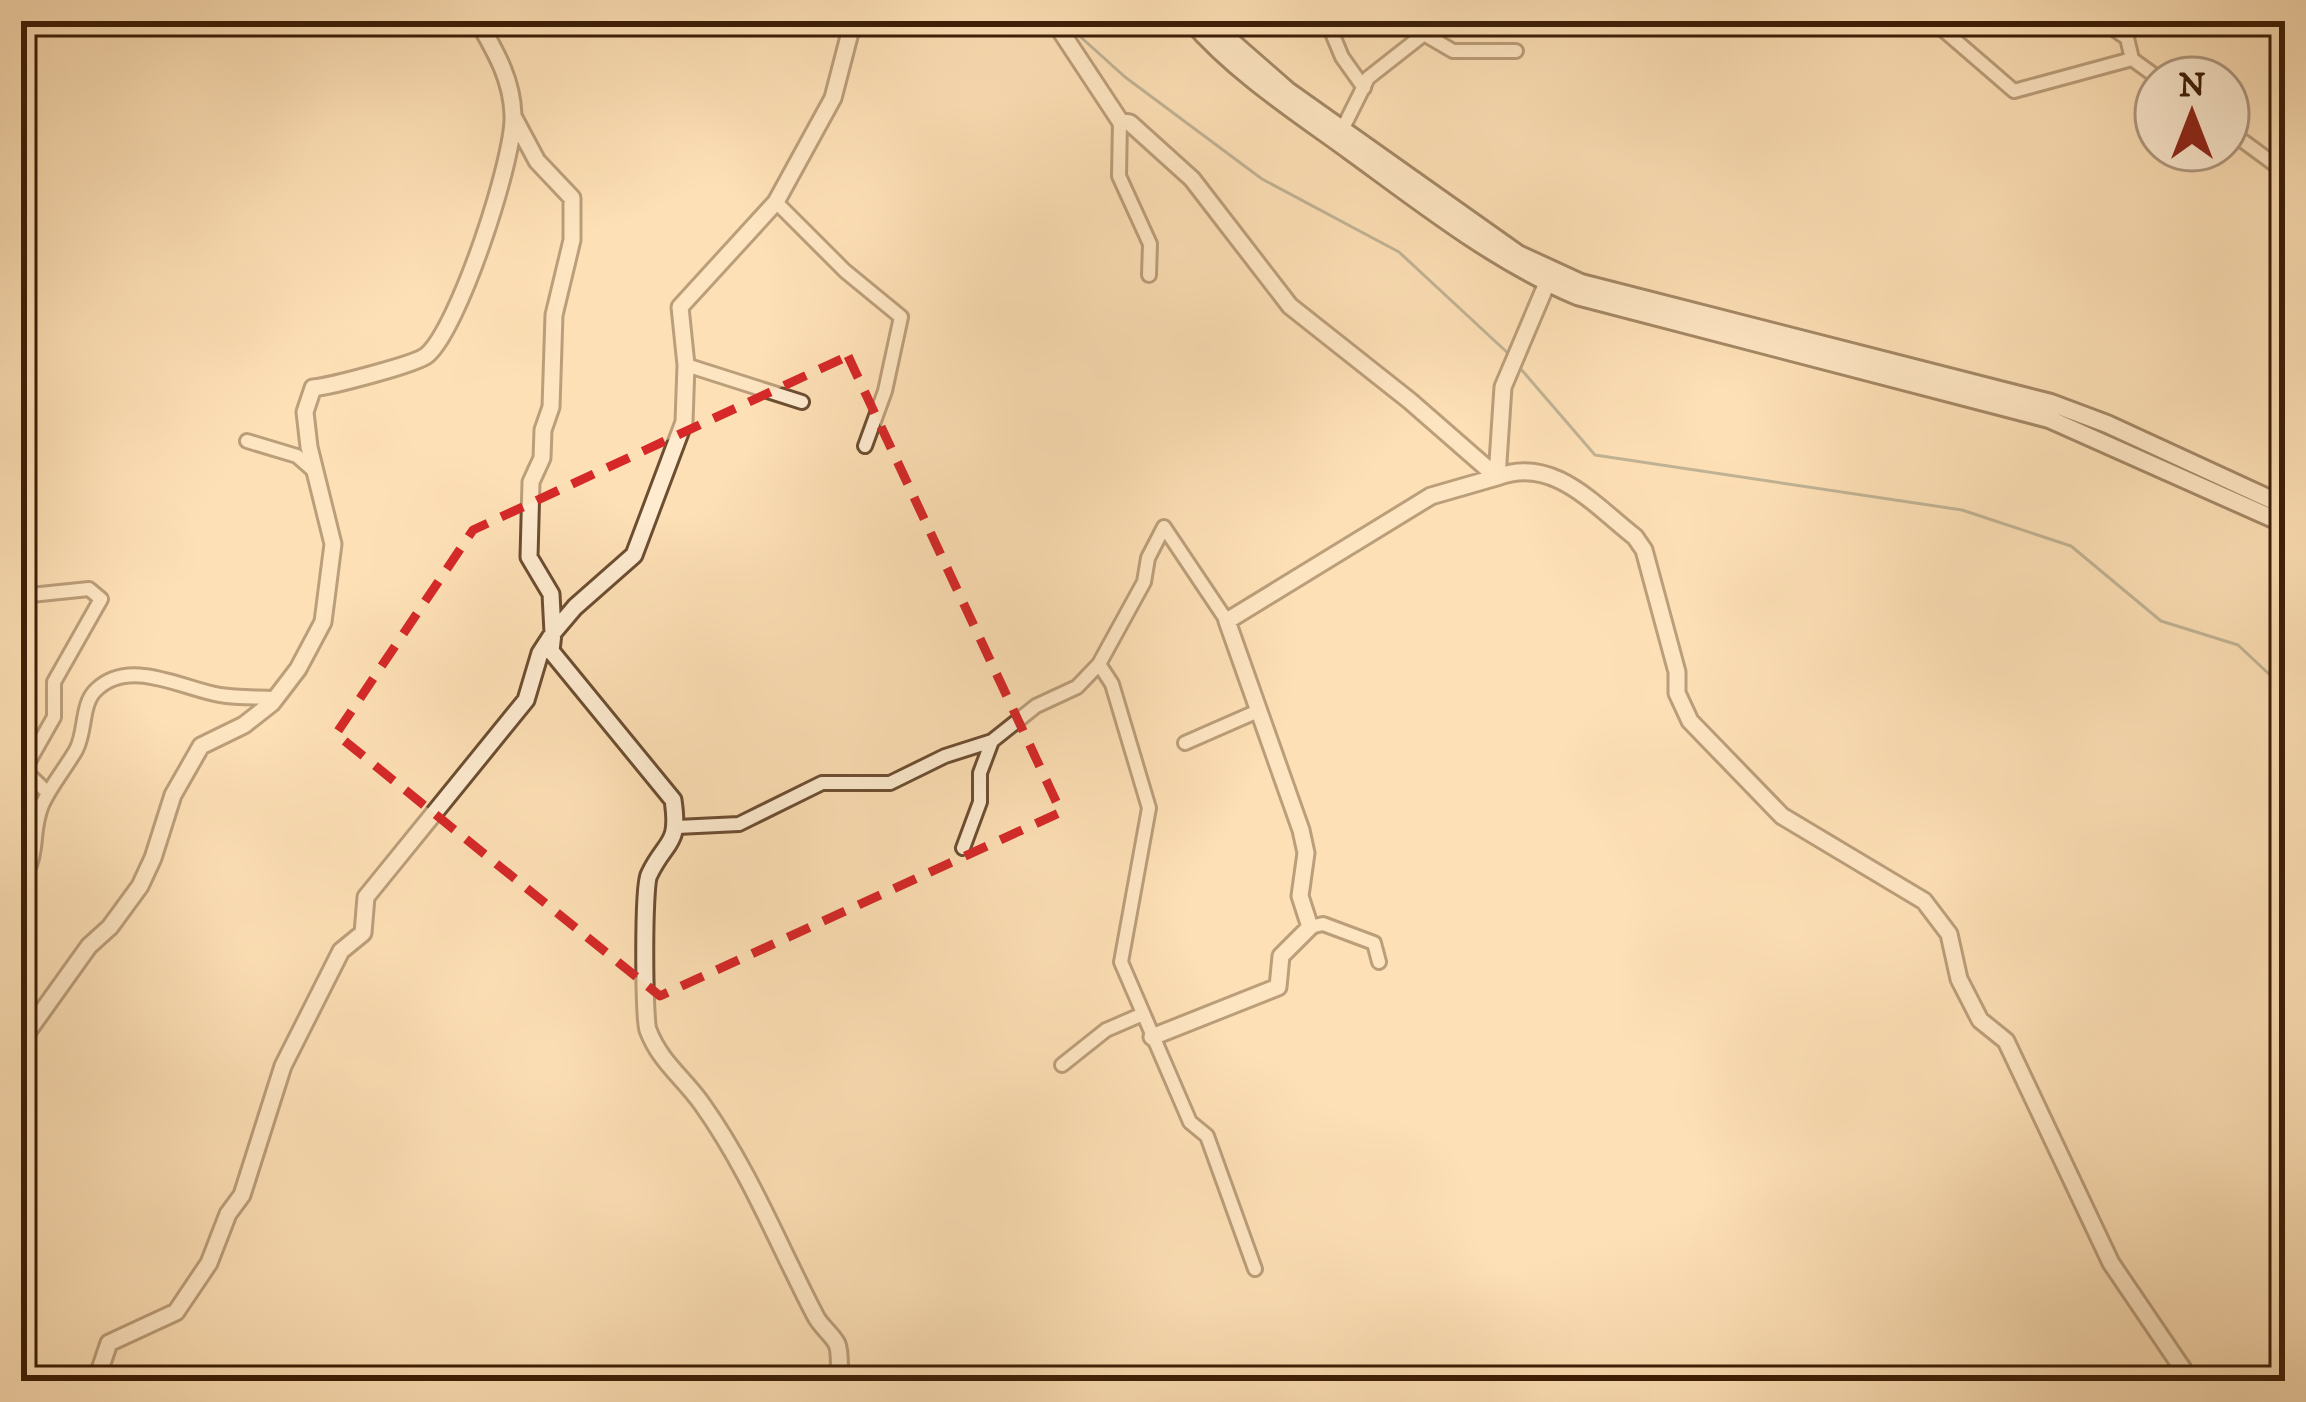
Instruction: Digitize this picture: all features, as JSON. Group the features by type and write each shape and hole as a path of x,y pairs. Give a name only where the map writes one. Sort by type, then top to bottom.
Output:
{"main road":[{"path":"1191,21 1213,46 1273,95 1466,236 1547,283 1577,296 2049,419 2285,524"},
{"path":"1208,21 1288,91 1518,254 1581,283 2051,403 2108,424 2285,506"}],"street":[{"path":"478,21 509,79 514,118 537,161 572,198 572,240 554,315 551,406 543,430 542,458 531,482 529,556 551,594 550,651 673,800 677,827 668,849 648,875 643,900 646,1026 664,1062 702,1103 753,1194 767,1210 818,1322 838,1346 839,1381"},
{"path":"96,1381 109,1343 176,1312 209,1263 228,1214 242,1195 283,1066 341,951 363,933 366,897 526,700 540,653 553,633 634,555 684,422 686,365 680,307 776,202 833,98 853,21"},
{"path":"1054,21 1120,121 1119,176 1150,244 1149,275"},
{"path":"1327,21 1342,57 1364,89"},
{"path":"1933,21 2014,91 2132,59 2127,38 2102,21"},
{"path":"1342,130 1368,78 1422,27 1453,51 1516,51"},
{"path":"21,1041 89,946 140,886 173,795 201,746 244,725 298,669 323,622 333,544 309,446 305,412 313,388 426,358 448,326 489,220 514,118"},
{"path":"1120,121 1130,123 1192,179 1290,307 1496,476"},
{"path":"2252,148 2285,172"},
{"path":"776,202 845,271 901,316 885,391 865,446"},
{"path":"1496,476 1502,387 1547,283"},
{"path":"686,365 802,402"},
{"path":"247,441 297,456 318,476"},
{"path":"1227,621 1431,496 1511,471 1554,474 1635,537 1644,550 1677,672 1677,693 1690,721 1782,816 1924,902 1949,934 1959,979 1980,1020 2006,1041 2110,1263 2191,1381"},
{"path":"677,827 739,824 822,784 890,784 944,756 992,741 1036,706 1077,687 1099,664 1144,582 1148,558 1164,527 1227,621 1301,830 1306,853 1300,896 1310,927"},
{"path":"21,596 89,589 100,599 54,682 54,717 24,770 48,793"},
{"path":"1099,664 1112,684 1149,808 1121,962 1190,1122 1207,1136 1255,1269"},
{"path":"21,883 37,848 36,823 48,793 77,747 85,728 85,711 96,690 124,676 166,679 219,695 275,698"},
{"path":"1185,743 1258,710"},
{"path":"963,848 980,802 980,773 992,741"},
{"path":"1152,1037 1279,987 1281,956 1310,927 1323,924 1374,943 1379,962"},
{"path":"1062,1065 1106,1030 1143,1014"}],"highlighted area":[{"path":"848,356 1061,812 660,996 336,734 473,530"}],"waterway":[{"path":"1064,22 1125,77 1262,179 1399,252 1511,356"},
{"path":"1520,368 1595,455 1962,510 2071,546 2161,621 2238,645 2285,689"}]}
